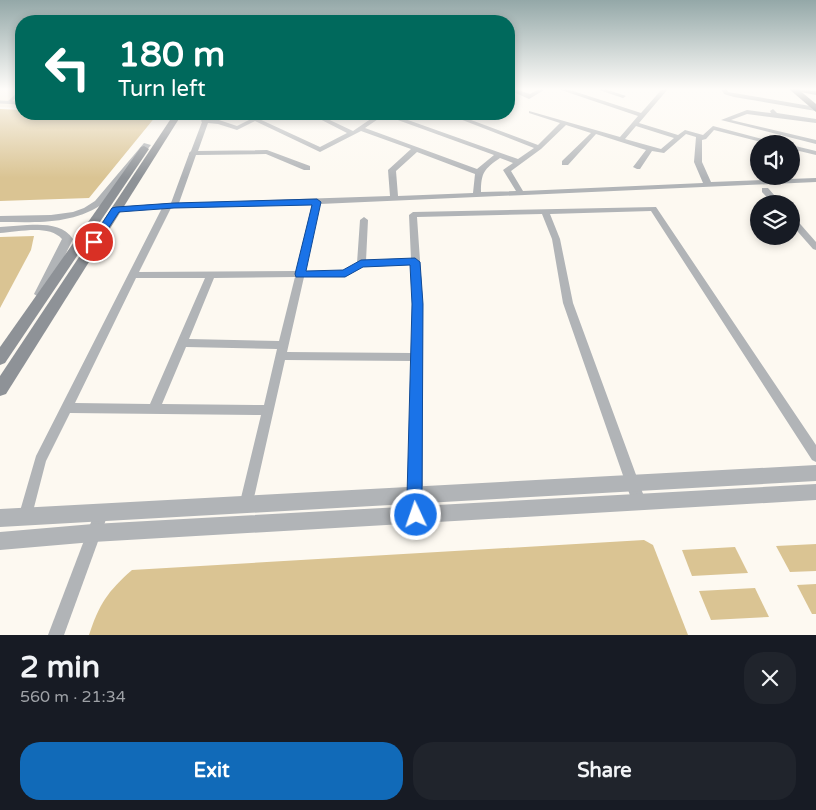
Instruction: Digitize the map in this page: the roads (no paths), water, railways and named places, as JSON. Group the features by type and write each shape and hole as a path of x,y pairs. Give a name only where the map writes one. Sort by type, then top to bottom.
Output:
{"main road":[{"path":"0,359 164,120"},
{"path":"0,389 174,120"}],"street":[{"path":"551,119 662,152 685,132 704,138 713,128 750,137"},
{"path":"621,140 640,119"},
{"path":"728,119 724,120 816,142"},
{"path":"800,119 816,121"},
{"path":"25,518 40,460 170,206 204,122 226,123 238,128 252,120"},
{"path":"256,120 320,150 374,120"},
{"path":"325,120 352,133"},
{"path":"401,120 518,162"},
{"path":"466,120 539,148"},
{"path":"521,192 507,170 539,148 564,123"},
{"path":"635,124 679,137"},
{"path":"360,128 478,172"},
{"path":"565,163 595,132"},
{"path":"698,136 698,162 708,185"},
{"path":"0,219 63,218 90,209 98,203 147,145"},
{"path":"394,198 392,170 416,149"},
{"path":"637,167 650,149"},
{"path":"800,149 816,153"},
{"path":"192,154 267,152 308,168"},
{"path":"476,194 478,172 499,155"},
{"path":"116,210 170,206 317,202 816,180"},
{"path":"765,190 770,195"},
{"path":"246,506 317,202"},
{"path":"416,515 418,304 413,215 653,209 816,456"},
{"path":"545,212 556,240 568,303 639,502"},
{"path":"361,264 364,220"},
{"path":"0,230 50,228 59,230 68,239 18,333"},
{"path":"800,229 816,247"},
{"path":"133,275 345,274 361,264 415,262"},
{"path":"154,409 211,275"},
{"path":"182,344 284,345"},
{"path":"281,356 417,357"},
{"path":"66,408 269,410"},
{"path":"0,518 101,514 816,473"},
{"path":"0,541 93,533 816,492"},
{"path":"56,635 101,514"}]}
